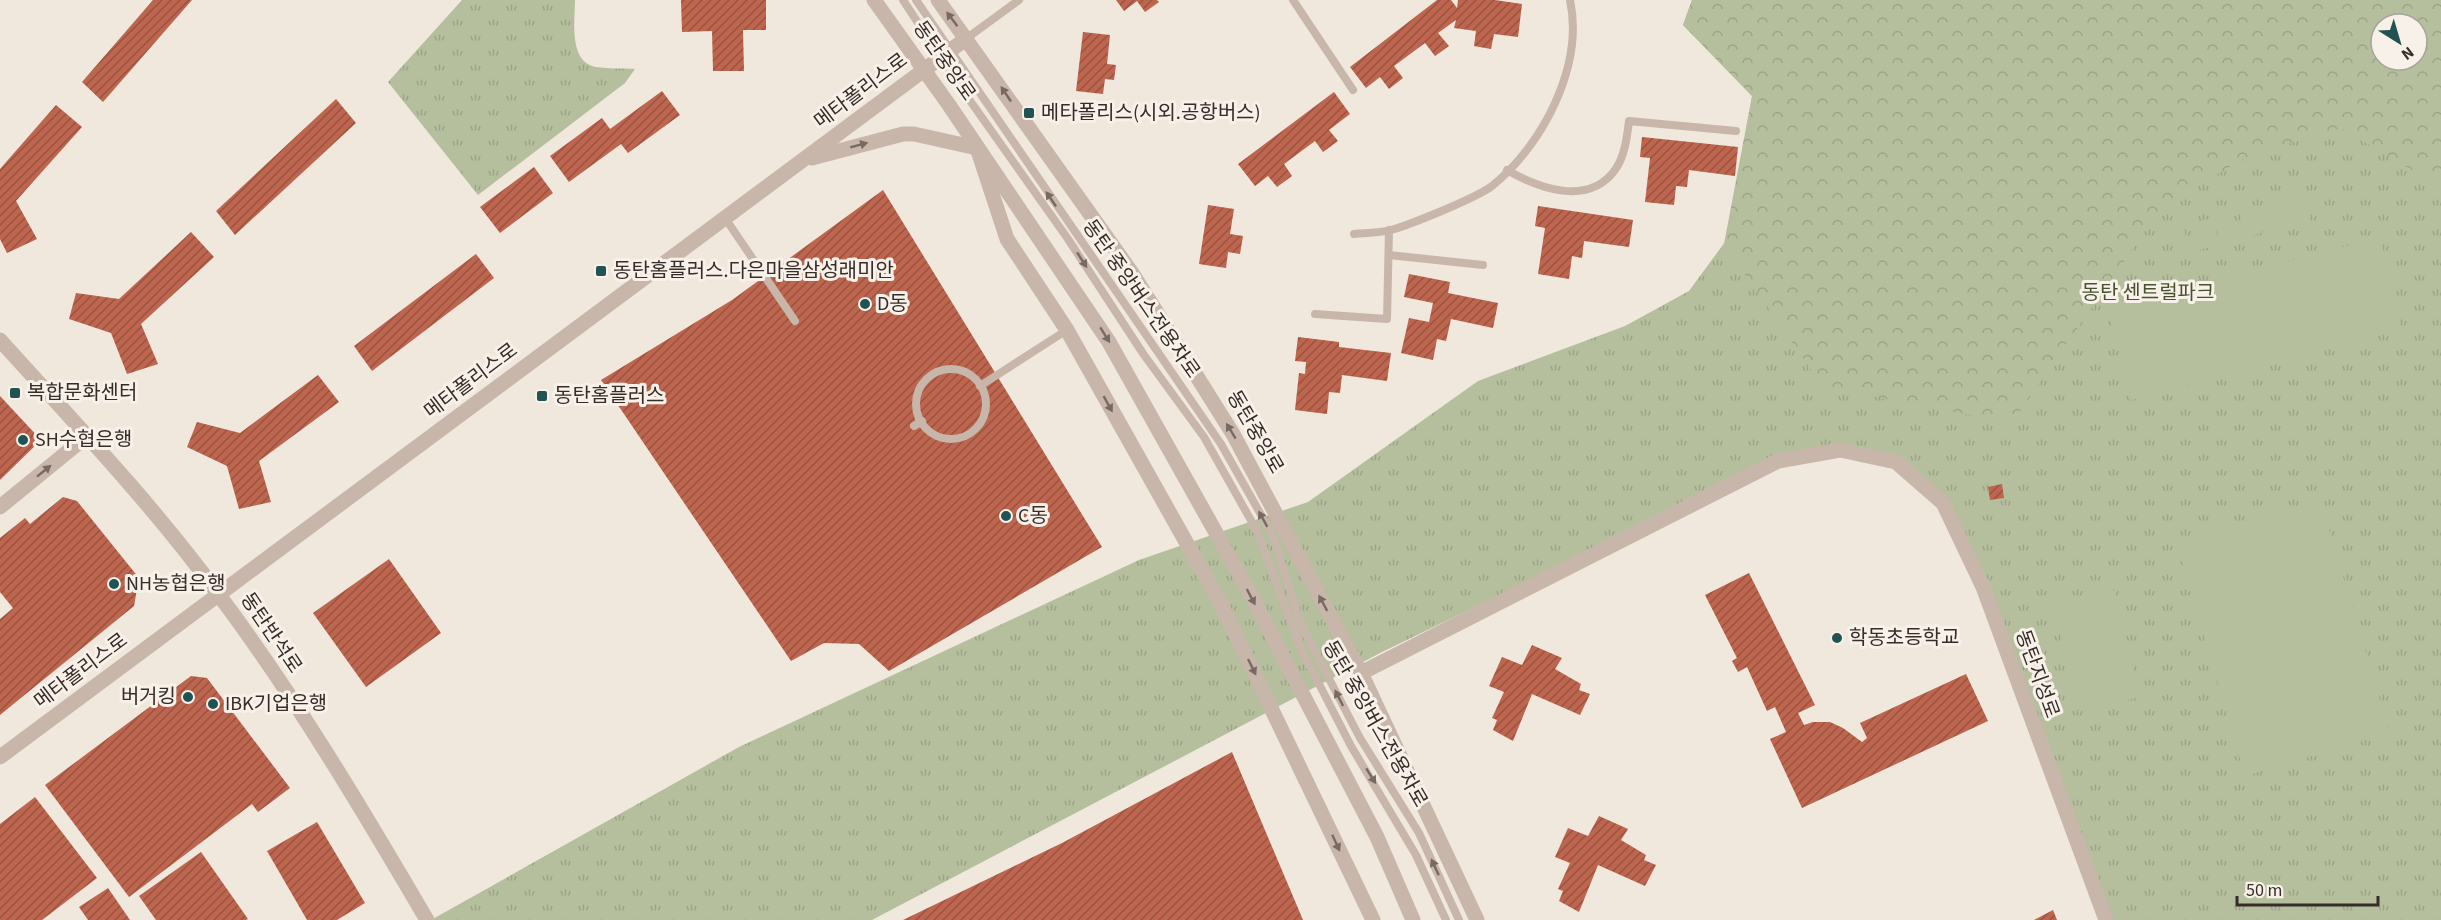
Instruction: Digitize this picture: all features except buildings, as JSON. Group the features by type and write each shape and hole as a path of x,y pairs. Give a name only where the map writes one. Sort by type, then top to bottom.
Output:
{"street":[{"name":"동탄중앙로","path":"874,0 1087,308 1132,383 1252,597 1377,837 1413,920"},
{"name":"동탄중앙로","path":"938,0 1132,273 1273,505 1361,673 1477,920"},
{"name":"메타폴리스로","path":"0,757 967,38"},
{"path":"803,160 903,134 914,134 977,148"},
{"name":"동탄중앙로","path":"977,148 1007,239 1067,330 1222,606 1372,920"},
{"name":"동탄반석로","path":"0,340 87,436 219,594 336,765 427,920"},
{"path":"0,507 87,436"},
{"name":"동탄지성로","path":"1361,673 1778,461 1840,450 1896,462 1943,503 1983,587 2106,920"}],"lane":[{"name":"동탄 중앙버스전용차로","path":"903,0 946,54 1221,444 1273,536 1301,625 1360,738 1419,833 1459,920"},
{"name":"동탄 중앙버스전용차로","path":"916,0 946,54 1160,379 1204,437 1257,531 1301,649 1351,746 1416,855 1446,920"},
{"path":"967,38 1019,0"},
{"path":"1293,0 1353,90"},
{"path":"1354,234 1389,230 1491,187 1522,156 1548,118 1570,59 1573,14 1570,0"},
{"path":"1507,170 1544,188 1562,192 1592,188 1614,171 1626,146 1629,121 1736,131"},
{"path":"725,218 795,321"},
{"path":"1315,314 1387,319 1389,230"},
{"path":"1389,255 1483,265"},
{"path":"980,386 1067,330"},
{"path":"947,368 964,371 980,386 987,402 984,420 972,434 954,440 937,436 918,424 915,404 920,387 931,373 947,368"}],"green space":[{"path":"462,0 575,0 575,39 577,49 587,64 596,67 635,69 625,83 478,195 388,82"},
{"name":"동탄 센트럴파크","path":"1692,0 2441,0 2441,920 2106,920 1943,503 1896,462 1840,450 1778,461 1382,652 872,920 431,920 739,747 1139,560 1308,502 1478,381 1625,326 1689,291 1733,231 1752,96 1683,25"},
{"path":"1692,0 2441,0 2441,187 2341,128 2251,155 2162,206 2012,423 1823,387 1724,244 1752,96 1683,25"},
{"path":"2303,193 2310,221 2294,225 2287,197"},
{"path":"2280,199 2287,226 2270,231 2264,203"},
{"path":"2256,207 2262,233 2245,237 2239,211"},
{"path":"2230,213 2237,239 2220,244 2214,217"},
{"path":"2207,219 2213,246 2196,251 2189,224"},
{"path":"2183,225 2190,253 2175,256 2168,229"},
{"path":"2380,237 2401,330 2131,400 2109,310"},
{"path":"2320,499 2390,733 2245,776 2176,542"},
{"path":"2114,590 2140,697 2078,712 2053,605"}],"place":[{"name":"메타폴리스(시외.공항버스)","path":"1029,113"},
{"name":"동탄홈플러스.다은마을삼성래미안","path":"601,271"},
{"name":"D동","path":"865,304"},
{"name":"복합문화센터","path":"15,393"},
{"name":"동탄홈플러스","path":"542,396"},
{"name":"SH수협은행","path":"23,440"},
{"name":"C동","path":"1006,516"},
{"name":"NH농협은행","path":"114,584"},
{"name":"학동초등학교","path":"1837,638"},
{"name":"버거킹","path":"188,697"},
{"name":"IBK기업은행","path":"213,704"}]}
